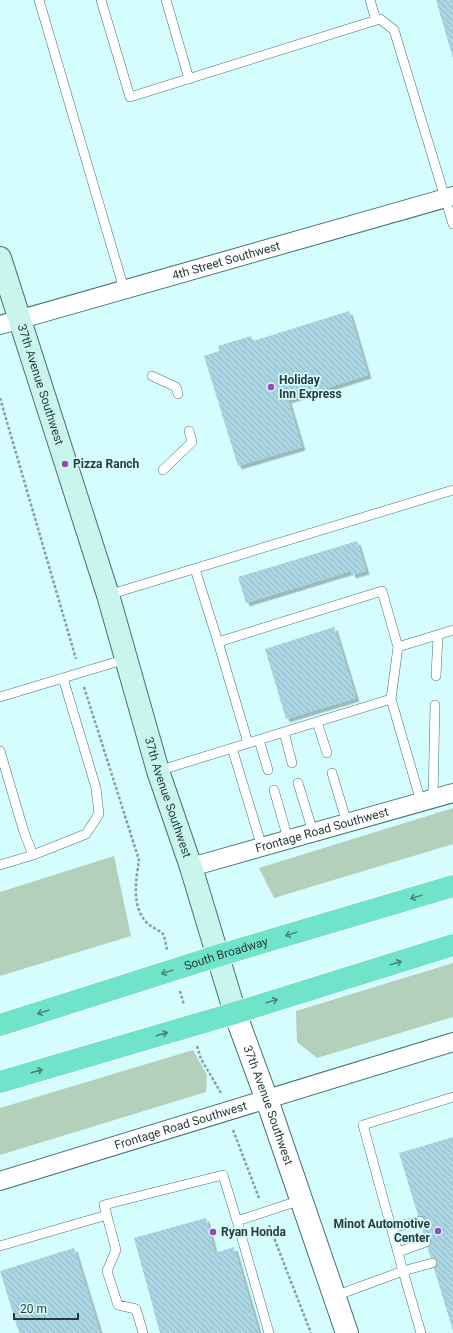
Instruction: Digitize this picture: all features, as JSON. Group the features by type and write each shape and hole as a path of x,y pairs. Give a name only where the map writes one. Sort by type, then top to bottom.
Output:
{"highway":[{"name":"South Broadway","path":"0,1025 217,956 453,886"},
{"path":"0,1082 235,1013 453,945"}],"main road":[{"name":"37th Avenue Southwest","path":"0,258 9,322 108,595 158,771 191,866 235,1013"}],"street":[{"name":"4th Street Southwest","path":"9,322 449,198"},
{"name":"Frontage Road Southwest","path":"191,866 453,793"},
{"name":"37th Avenue Southwest","path":"235,1013 335,1296 346,1333"},
{"name":"Frontage Road Southwest","path":"0,1181 453,1042"}],"lane":[{"path":"39,0 124,289"},
{"path":"101,0 130,97 380,19 394,30 449,198 453,224"},
{"path":"166,0 189,79"},
{"path":"370,0 376,20"},
{"path":"152,376 176,387 178,394"},
{"path":"163,470 192,442 189,432"},
{"path":"108,595 453,490"},
{"path":"195,568 248,743"},
{"path":"218,642 382,591 398,646 391,700 427,800"},
{"path":"398,646 453,630"},
{"path":"436,676 438,634"},
{"path":"0,698 126,659"},
{"path":"0,865 33,855 86,834 99,814 96,788 63,678"},
{"path":"158,771 391,700"},
{"path":"427,800 435,705"},
{"path":"317,722 326,753"},
{"path":"284,732 292,763"},
{"path":"259,740 268,770"},
{"path":"232,748 262,847"},
{"path":"0,750 4,777 33,855"},
{"path":"332,773 347,823"},
{"path":"298,783 313,832"},
{"path":"274,790 288,839"},
{"path":"421,1333 402,1271 363,1125 453,1097"},
{"path":"143,1333 136,1309 118,1305 107,1271 116,1250 104,1205 223,1175 269,1333"},
{"path":"237,1221 301,1200"},
{"path":"0,1246 107,1215"},
{"path":"391,1228 420,1221"},
{"path":"398,1252 426,1242"},
{"path":"335,1296 402,1271 432,1263"}],"path":[{"path":"0,398 74,655"},
{"path":"86,693 139,860 136,880 138,904 141,915 147,923 162,934 201,1059 219,1088 264,1212 311,1333"}],"green space":[{"path":"453,808 453,844 274,898 259,868"},
{"path":"114,856 131,936 0,976 0,892"},
{"path":"453,963 453,1017 317,1058 297,1042 296,1011"},
{"path":"193,1050 207,1075 206,1092 0,1155 0,1108"}],"building":[{"path":"436,0 453,0 453,58"},
{"name":"Holiday Inn Express","path":"349,311 368,375 288,400 302,447 238,466 204,356 219,351 218,346 251,336 253,341"},
{"path":"357,541 366,571 352,575 351,571 246,603 238,577"},
{"path":"334,627 356,698 286,719 265,649"},
{"name":"Minot Automotive Center","path":"453,1137 453,1331 399,1153"},
{"path":"206,1218 215,1253 234,1247 259,1333 160,1333 134,1238"},
{"path":"74,1248 100,1333 19,1333 0,1271"}],"place":[{"name":"Holiday Inn Express","path":"271,387"},
{"name":"Pizza Ranch","path":"65,464"},
{"name":"Minot Automotive Center","path":"438,1231"},
{"name":"Ryan Honda","path":"213,1232"}]}
